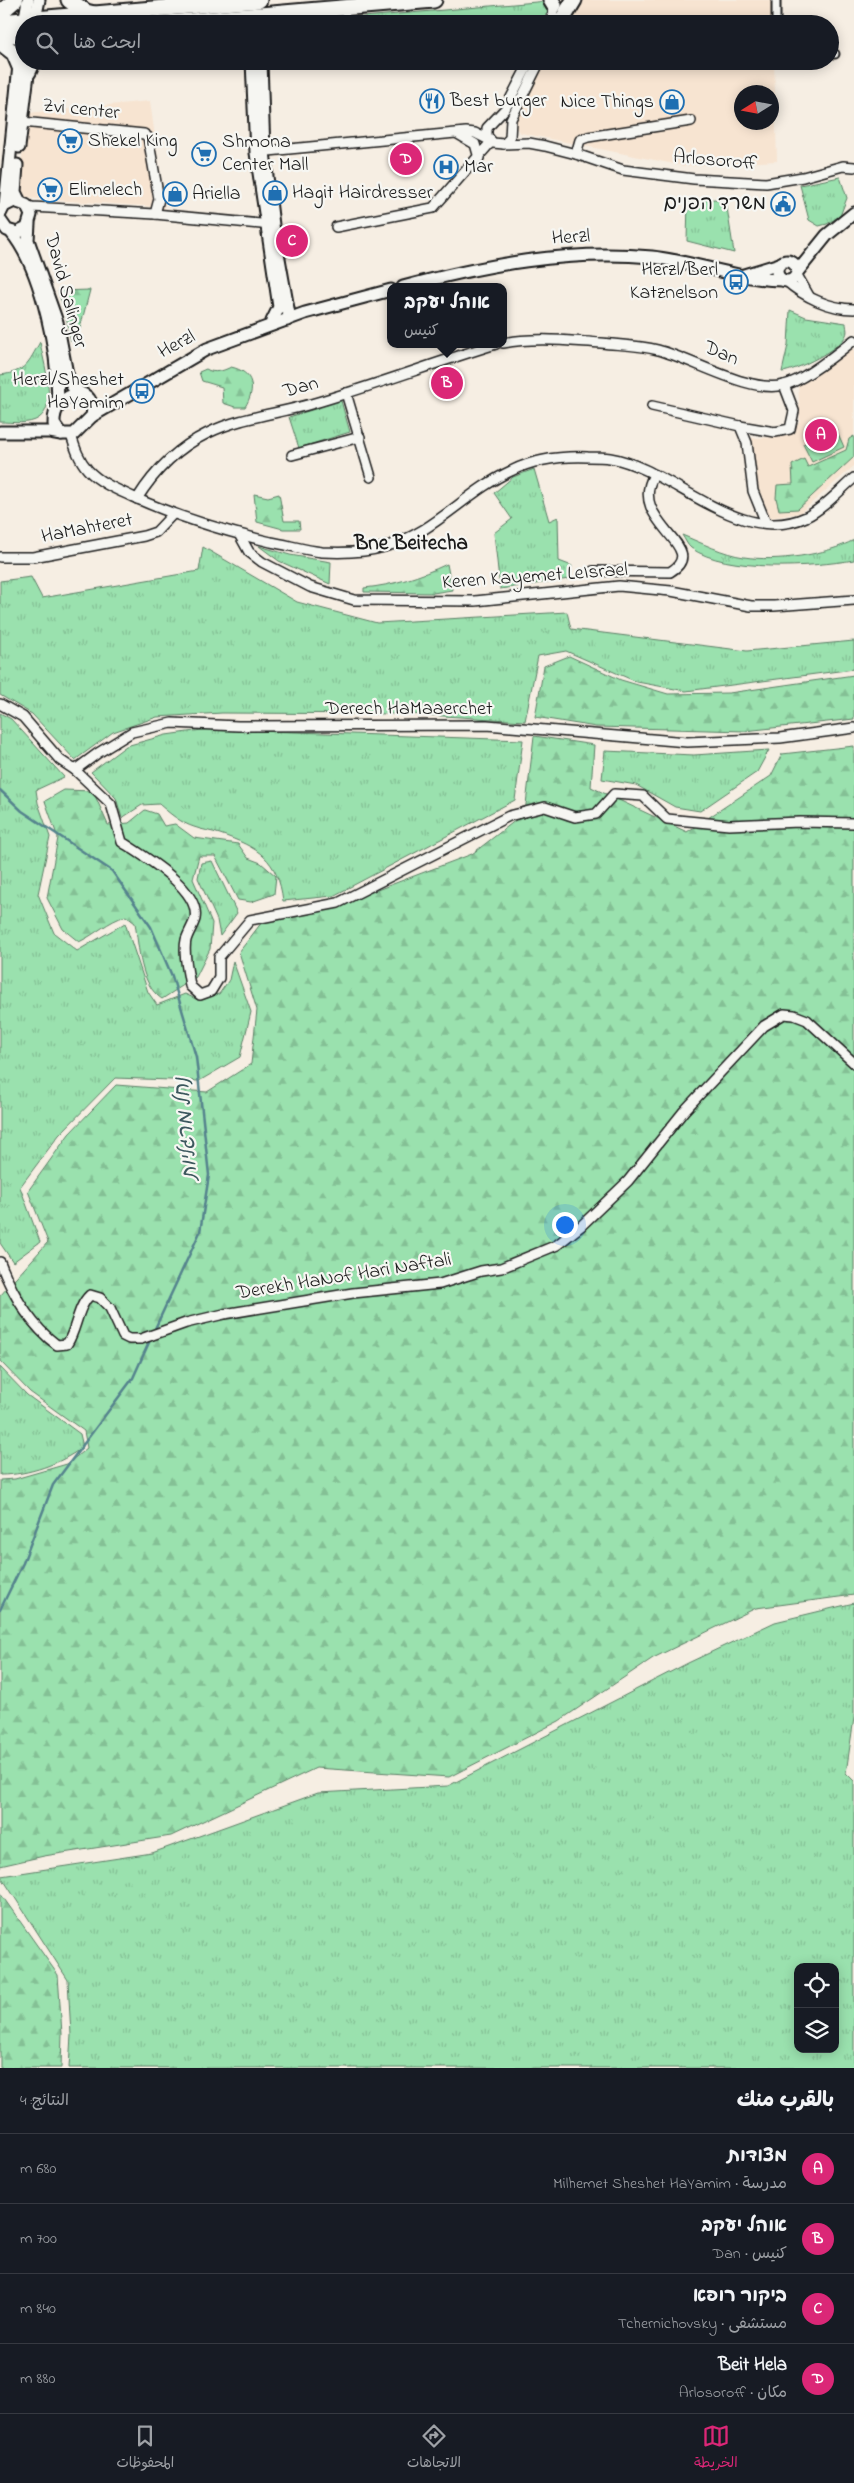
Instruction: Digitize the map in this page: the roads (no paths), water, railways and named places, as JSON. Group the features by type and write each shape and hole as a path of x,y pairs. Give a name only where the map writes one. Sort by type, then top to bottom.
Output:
{"highway":[{"path":"0,13 15,0"},
{"path":"69,0 86,12 96,15 142,5 257,14"},
{"path":"244,15 434,0"},
{"path":"563,15 574,0"},
{"path":"0,22 15,24"},
{"path":"0,36 15,31"},
{"path":"0,42 15,54"}],"street":[{"path":"28,0 28,15"},
{"path":"33,15 39,0"},
{"path":"776,0 776,15"},
{"path":"555,1 557,15"},
{"path":"555,1 557,15"},
{"path":"23,204 15,192 15,184 27,70"},
{"path":"3,209 27,70"},
{"path":"253,70 260,152 279,307 272,321"},
{"path":"260,152 261,70"},
{"path":"495,142 486,132 489,125 497,120 506,109 526,70"},
{"path":"336,227 434,208 495,142 510,138 511,119 536,70"},
{"path":"497,120 505,121 511,129"},
{"name":"Arlosoroff","path":"576,154 580,140 588,137 691,121"},
{"name":"Zvi center","path":"22,122 144,134 148,137 159,199 155,214"},
{"name":"Arlosoroff","path":"260,152 466,132 489,125"},
{"name":"Arlosoroff","path":"511,129 529,143"},
{"name":"Arlosoroff","path":"466,132 475,133 495,142 529,143 576,154 623,170 694,178 766,183 803,177 843,166 853,167"},
{"path":"456,133 468,138 475,144 479,158"},
{"path":"3,209 14,201 50,208 155,214 269,225"},
{"name":"David Salinger","path":"23,204 29,210 28,240 57,322 69,380 83,394"},
{"path":"11,232 21,232 30,222 50,208"},
{"name":"Herzl","path":"797,273 827,235 854,213"},
{"name":"David Salinger","path":"0,220 3,227 11,232 23,250 50,324 57,369 55,411"},
{"path":"269,225 288,317"},
{"name":"Herzl","path":"742,275 784,262 816,248"},
{"name":"Herzl","path":"420,283 497,265 568,256 654,258 758,279 784,280"},
{"path":"809,296 797,273 796,265 784,262 777,272 795,289 809,296 835,306 853,309"},
{"path":"784,280 792,280 797,273"},
{"name":"Herzl","path":"226,342 238,334 272,321 387,291"},
{"name":"Herzl","path":"92,416 199,353 226,342 240,339 288,317"},
{"name":"Dan","path":"507,343 549,339 644,347 676,354 744,382 769,386 784,385 800,378 854,340"},
{"name":"Dan","path":"137,499 150,477 164,462 184,446 207,433 228,424 309,405 484,348"},
{"name":"Herzl","path":"83,394 102,399 146,383"},
{"path":"652,406 775,432 790,429 794,411 784,385"},
{"path":"346,393 371,477"},
{"path":"0,432 22,432 50,432 66,435 78,432 92,416 93,408 83,394 67,397 44,424 22,432"},
{"path":"55,411 54,424 66,435 79,459 96,478 137,499 173,514 239,534 320,551 365,551 383,548 420,532 491,482 525,465 566,456 610,458 654,475 720,509 766,523 792,521 812,514 854,478"},
{"path":"740,426 747,443 752,491 766,523"},
{"path":"292,455 360,437"},
{"path":"593,571 670,572 677,568 682,556 681,548 652,513 650,505 649,484 654,475"},
{"name":"HaMahteret","path":"0,557 33,557 144,536 164,526 173,514"},
{"name":"Keren Kayemet LeIsrael","path":"239,534 249,552 262,562 310,587 354,600 475,601 619,586 661,590 751,606 854,600"},
{"path":"0,704 24,717 60,760 75,770 111,804 122,842 156,865 188,891 195,917 186,942 188,969 190,986 200,995 211,991 219,978 218,957 250,920 338,903 509,816 545,807 575,818 596,814 614,794 643,796 667,819 729,825 800,822 854,823"},
{"name":"Derech HaMaaerchet","path":"75,770 132,732 172,723 238,726 487,725 687,742 780,738 854,728"},
{"name":"Derekh HaNof Hari Naftali","path":"0,1262 7,1281 28,1315 45,1336 57,1345 67,1344 72,1336 84,1300 90,1295 100,1298 110,1308 123,1336 129,1339 141,1339 186,1322 248,1309 375,1290 400,1290 440,1284 528,1258 568,1238 628,1181 684,1111 764,1026 784,1014 794,1015 807,1020 854,1063"}],"waterway":[{"name":"נחל מרגליות","path":"0,790 22,811 112,871 151,927 172,976 196,1057 209,1175 200,1232 153,1333"},
{"name":"נחל מרגליות","path":"0,1610 23,1563 53,1485 133,1378 151,1338"}],"place":[{"name":"Best burger","path":"432,101"},
{"name":"Nice Things","path":"672,102"},
{"name":"Shekel King","path":"70,141"},
{"name":"Shmona Center Mall","path":"204,154"},
{"name":"Beit Hela","path":"406,159"},
{"name":"Mar","path":"446,167"},
{"name":"Elimelech","path":"50,190"},
{"name":"Hagit Hairdresser","path":"275,193"},
{"name":"Ariella","path":"175,194"},
{"name":"משרד הפנים","path":"783,204"},
{"name":"ביקור רופא","path":"292,241"},
{"name":"Herzl/Berl Katznelson","path":"736,282"},
{"name":"אוהל יעקב","path":"447,383"},
{"name":"Herzl/Sheshet HaYamim","path":"142,391"},
{"name":"מצודות","path":"821,435"}],"district":[{"name":"Bne Beitecha","path":"411,544"}]}
